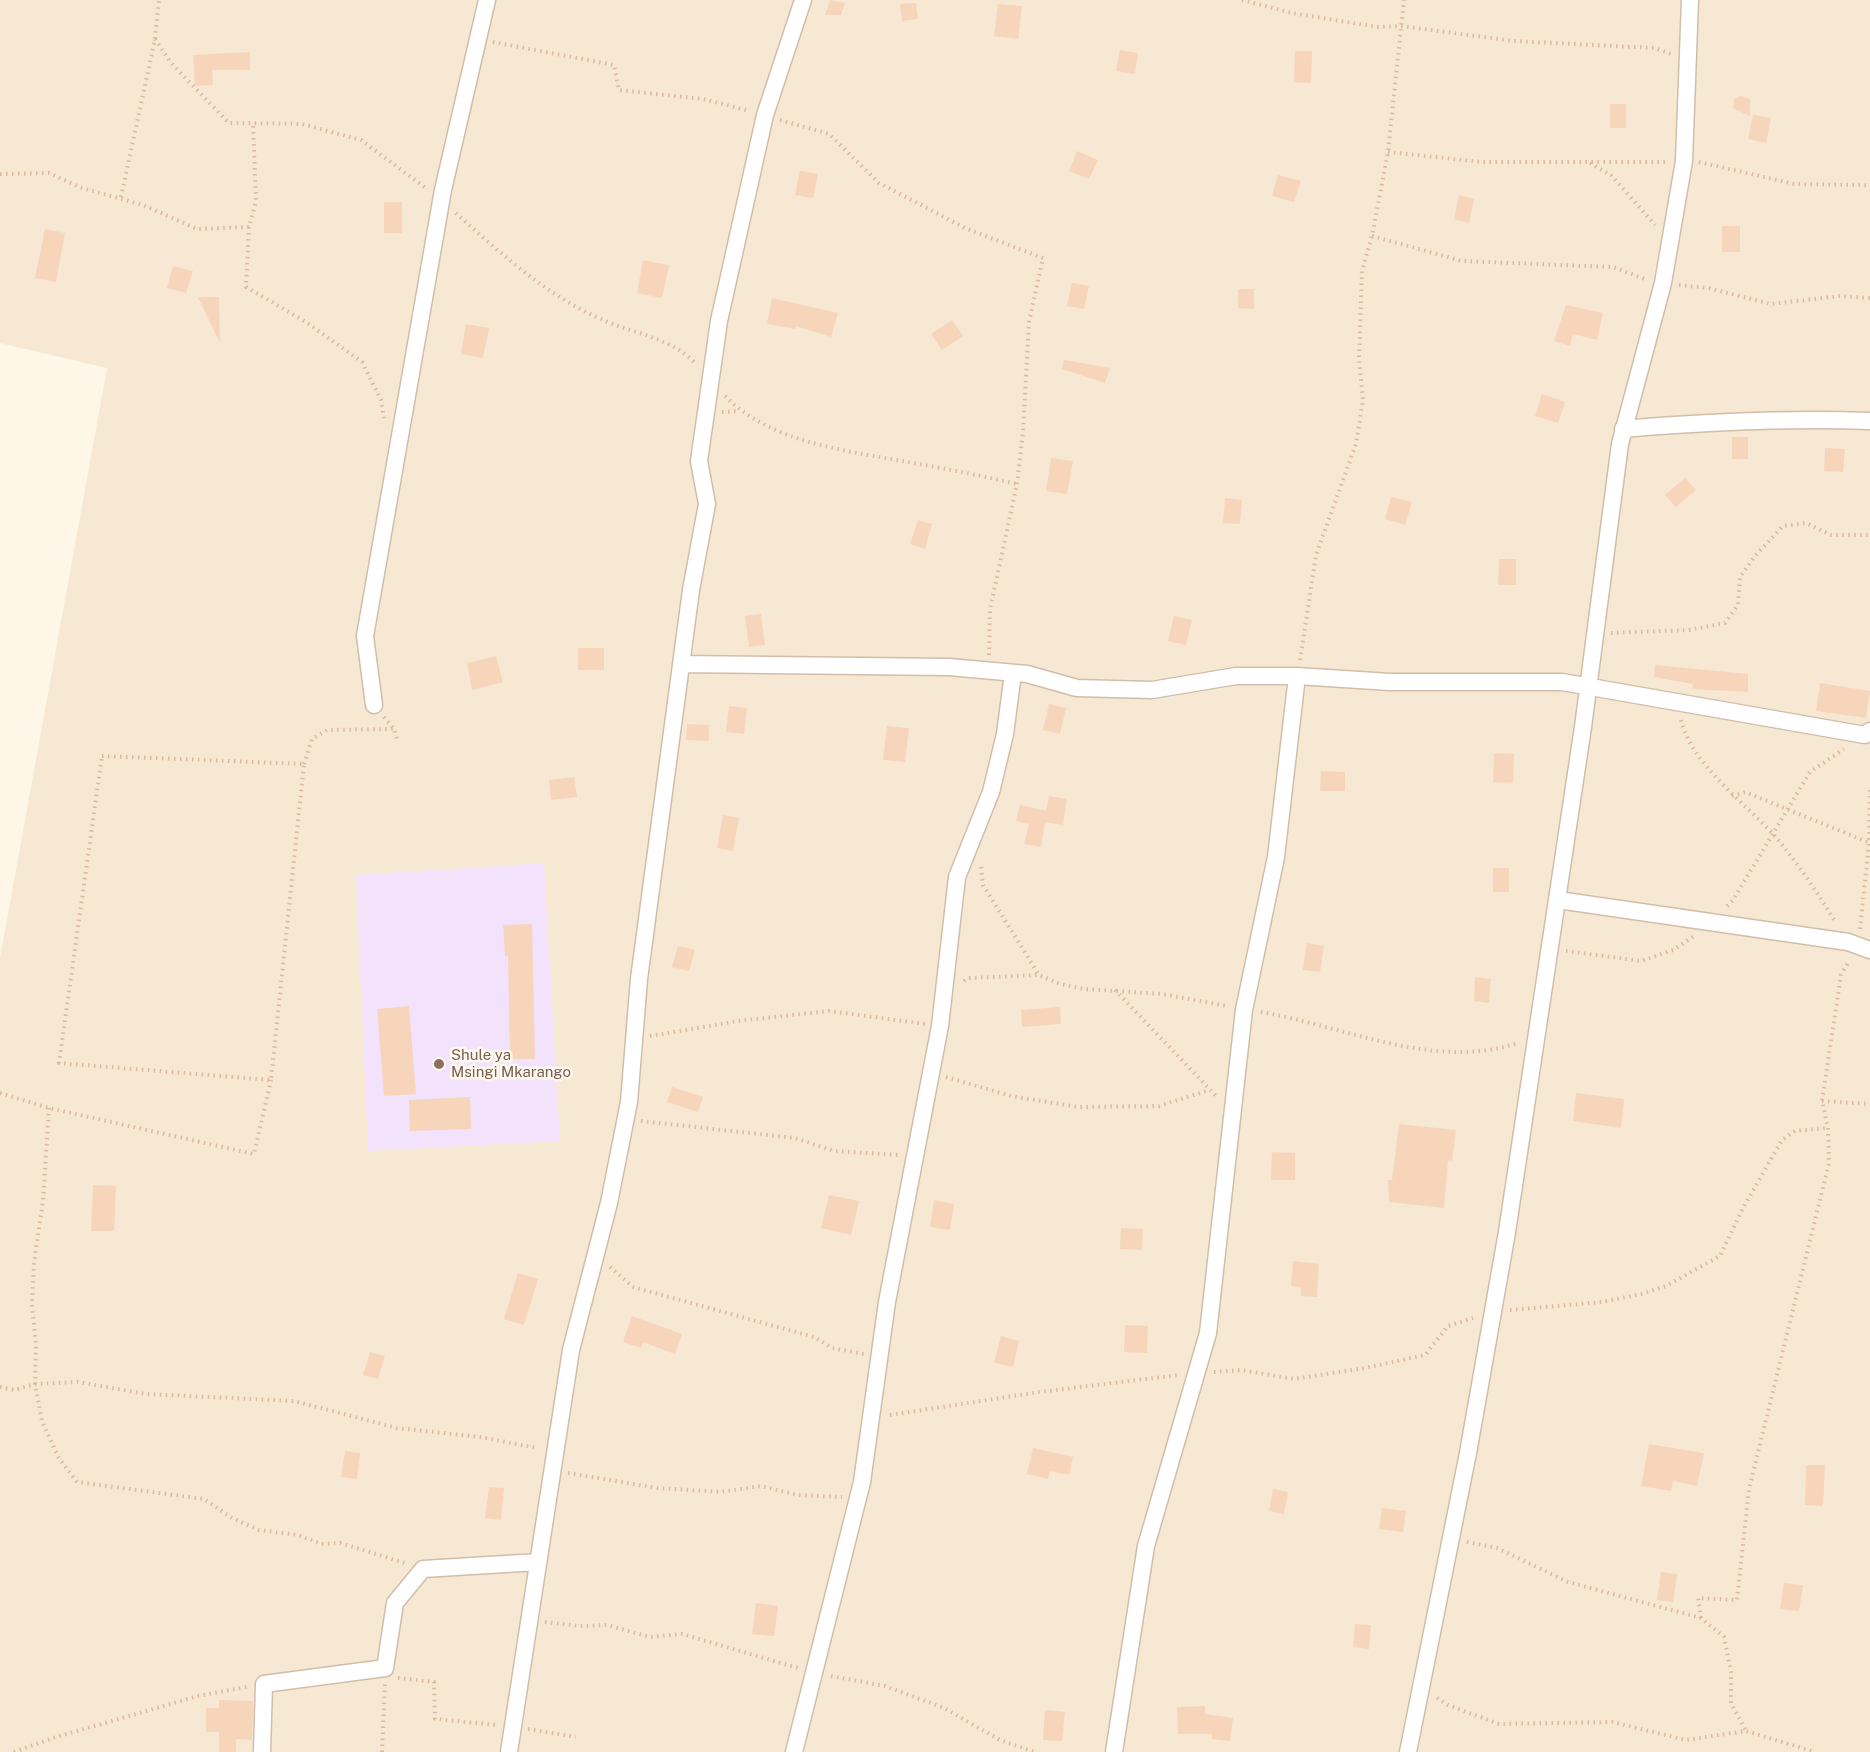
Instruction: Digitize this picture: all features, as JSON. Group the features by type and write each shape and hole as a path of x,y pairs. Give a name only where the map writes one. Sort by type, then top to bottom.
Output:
{"street":[{"path":"374,705 365,636 441,199 488,0"},
{"path":"509,1752 571,1350 596,1255 626,1119 639,980 681,664 707,504 699,461 719,321 765,115 803,0"},
{"path":"1408,1752 1451,1539 1493,1311 1558,900 1623,429 1663,283 1684,161 1690,0"},
{"path":"1623,429 1722,421 1813,418 1870,421"},
{"path":"681,664 949,667 1013,673 1077,688 1152,690 1236,676 1298,676 1390,682 1562,682 1868,733"},
{"path":"794,1752 858,1497 887,1302 940,1026 957,877 991,792 1005,734 1013,673"},
{"path":"1114,1752 1146,1546 1208,1333 1244,1010 1276,857 1298,676"},
{"path":"1558,900 1858,945"},
{"path":"262,1752 264,1684 385,1668 395,1603 423,1569 538,1562"}],"path":[{"path":"122,197 155,39 159,0"},
{"path":"1242,0 1292,13 1377,27 1401,26 1514,41 1655,48 1688,59"},
{"path":"1298,676 1316,555 1356,444 1363,400 1359,359 1362,271 1372,236 1388,152 1404,0"},
{"path":"155,39 186,80 230,123 302,124 361,140 387,162 441,199"},
{"path":"478,39 614,65 619,90 703,99 829,134 879,183 965,228 1043,258 1029,322 1023,432 1017,484 990,609 989,671"},
{"path":"253,123 256,201 249,227 246,287 306,322 362,362 381,400 384,421"},
{"path":"1388,152 1482,162 1684,161 1794,184 1870,185"},
{"path":"1589,162 1611,175 1671,241"},
{"path":"0,174 49,173 82,188 122,197 197,228 249,227"},
{"path":"1372,236 1462,261 1613,267 1646,280 1708,288 1771,304 1840,297 1870,298"},
{"path":"1595,634 1689,630 1725,623 1738,605 1740,577 1783,526 1806,523 1832,534 1870,535"},
{"path":"1677,702 1683,729 1703,761 1732,796 1772,833 1858,945"},
{"path":"374,705 394,729 398,742"},
{"path":"0,1093 49,1108 254,1154 271,1080 304,764 312,739 327,730 394,729"},
{"path":"1550,949 1641,961 1673,950 1699,933 1734,900 1810,772 1868,733"},
{"path":"271,1080 59,1063 102,756 304,764"},
{"path":"1701,1618 1698,1598 1737,1600 1749,1489 1829,1163 1828,1128 1822,1101 1841,975 1858,945 1870,843 1870,790"},
{"path":"1732,796 1745,792 1870,843"},
{"path":"981,862 983,885 1039,975"},
{"path":"943,994 968,978 1039,975 1060,984 1084,989 1114,989 1162,994 1277,1015 1398,1047 1463,1051 1502,1049 1537,1037"},
{"path":"1114,989 1233,1114"},
{"path":"634,1038 738,1021 829,1011 940,1026"},
{"path":"931,1072 1011,1096 1078,1107 1159,1106 1210,1090"},
{"path":"1822,1101 1870,1104"},
{"path":"49,1108 43,1201 33,1274 34,1384 42,1421 58,1457 77,1482 204,1499 232,1518 259,1530 298,1535 321,1544 340,1544 423,1569"},
{"path":"626,1119 795,1138 834,1151 916,1156"},
{"path":"871,1418 1039,1392 1196,1373 1241,1370 1294,1379 1365,1368 1425,1355 1448,1326 1493,1311 1602,1302 1641,1294 1666,1286 1720,1256 1743,1208 1782,1140 1795,1131 1828,1128"},
{"path":"596,1255 633,1287 814,1336 832,1348 879,1358"},
{"path":"0,1387 14,1390 34,1384 78,1382 146,1394 294,1401 397,1428 526,1444 554,1462 657,1488 721,1492 761,1486 798,1495 858,1497"},
{"path":"1451,1539 1497,1548 1568,1582 1701,1618 1724,1637 1731,1672 1731,1703 1746,1731"},
{"path":"529,1620 580,1626 607,1625 650,1637 682,1634 815,1673 885,1686 944,1708 1000,1740 1034,1752"},
{"path":"385,1668 400,1680 434,1682 435,1719 513,1727 576,1737"},
{"path":"382,1752 385,1668"},
{"path":"14,1752 198,1696 264,1684"},
{"path":"1421,1687 1448,1705 1499,1724 1612,1722 1686,1740 1746,1731 1815,1752"}],"shaded area":[{"path":"0,0 1870,0 1870,1752 0,1752 0,958 107,368 0,343"},
{"path":"544,863 560,1141 368,1151 356,875"}],"building":[{"path":"830,0 845,3 841,15 825,15"},
{"path":"916,3 918,19 902,21 900,4"},
{"path":"998,4 1022,6 1018,39 994,36"},
{"path":"1120,50 1138,53 1135,74 1116,71"},
{"path":"1295,51 1312,51 1311,83 1294,82"},
{"path":"250,52 250,70 212,70 213,85 195,86 193,55"},
{"path":"1741,96 1750,99 1750,116 1733,108 1734,99"},
{"path":"1610,104 1626,104 1626,128 1610,128"},
{"path":"1753,115 1771,118 1766,143 1748,139"},
{"path":"1077,151 1098,160 1089,179 1069,171"},
{"path":"800,171 818,174 813,198 795,195"},
{"path":"1278,175 1301,181 1294,202 1272,196"},
{"path":"1459,195 1474,199 1469,223 1454,219"},
{"path":"384,202 402,202 402,233 384,233"},
{"path":"1722,226 1740,226 1740,252 1722,252"},
{"path":"45,229 65,233 56,282 35,278"},
{"path":"643,260 669,265 662,298 637,293"},
{"path":"173,266 193,271 186,293 167,288"},
{"path":"1072,283 1089,286 1084,309 1067,306"},
{"path":"1238,289 1254,289 1254,309 1238,308"},
{"path":"198,297 219,297 220,343"},
{"path":"772,298 838,313 831,337 796,326 795,329 767,324"},
{"path":"1566,305 1603,313 1597,340 1573,334 1570,346 1554,341"},
{"path":"952,320 963,336 942,350 931,334"},
{"path":"466,324 489,328 483,358 461,354"},
{"path":"1064,360 1110,368 1105,383 1062,369"},
{"path":"1542,394 1565,402 1558,423 1535,416"},
{"path":"1732,437 1748,437 1748,459 1732,459"},
{"path":"1825,448 1845,449 1843,472 1824,471"},
{"path":"1051,458 1073,461 1067,494 1046,491"},
{"path":"1685,478 1696,490 1676,507 1665,495"},
{"path":"1391,497 1412,502 1405,525 1385,519"},
{"path":"1225,498 1242,500 1240,524 1223,523"},
{"path":"918,520 932,524 925,549 910,544"},
{"path":"1499,559 1516,559 1516,585 1498,585"},
{"path":"761,614 765,645 749,647 745,616"},
{"path":"1174,616 1192,620 1186,645 1168,641"},
{"path":"578,648 604,648 604,670 578,670"},
{"path":"496,656 503,682 472,690 467,663"},
{"path":"1655,665 1748,674 1748,692 1692,689 1693,684 1654,677"},
{"path":"1820,683 1870,691 1866,718 1816,711"},
{"path":"1049,704 1066,708 1060,734 1043,730"},
{"path":"729,706 747,708 744,734 726,732"},
{"path":"687,724 709,725 709,741 686,740"},
{"path":"887,726 909,728 905,762 883,760"},
{"path":"1494,753 1514,754 1513,783 1493,782"},
{"path":"1321,771 1345,772 1345,791 1320,791"},
{"path":"574,777 577,797 551,800 549,780"},
{"path":"1049,796 1067,799 1063,825 1045,822 1041,847 1024,844 1029,824 1016,821 1020,805 1046,811"},
{"path":"723,815 739,818 733,851 717,848"},
{"path":"1493,868 1509,868 1509,892 1493,892"},
{"path":"532,924 535,1059 510,1059 508,956 505,956 503,925"},
{"path":"1307,943 1324,946 1320,972 1303,970"},
{"path":"678,946 695,950 689,971 672,967"},
{"path":"1475,977 1491,979 1489,1003 1474,1001"},
{"path":"409,1006 416,1094 384,1096 377,1009"},
{"path":"1060,1007 1061,1024 1022,1027 1021,1010"},
{"path":"672,1087 703,1097 698,1112 667,1102"},
{"path":"1576,1093 1624,1099 1621,1128 1573,1121"},
{"path":"470,1097 471,1129 410,1131 409,1100"},
{"path":"1399,1124 1456,1130 1452,1161 1448,1160 1444,1208 1389,1202 1388,1180 1392,1180"},
{"path":"1272,1152 1295,1153 1295,1180 1271,1180"},
{"path":"93,1185 116,1186 114,1231 91,1231"},
{"path":"829,1195 859,1201 851,1235 821,1228"},
{"path":"934,1200 954,1204 950,1230 930,1227"},
{"path":"1121,1228 1143,1229 1142,1250 1120,1249"},
{"path":"1293,1261 1319,1264 1317,1297 1301,1296 1301,1287 1291,1286"},
{"path":"518,1273 538,1279 524,1325 504,1319"},
{"path":"632,1316 682,1334 675,1354 643,1342 641,1348 623,1342"},
{"path":"1125,1325 1148,1326 1147,1353 1124,1352"},
{"path":"1001,1336 1019,1341 1013,1367 994,1363"},
{"path":"370,1352 385,1356 378,1379 363,1375"},
{"path":"1649,1444 1704,1453 1697,1486 1673,1481 1671,1491 1641,1486"},
{"path":"1033,1448 1073,1457 1069,1475 1050,1471 1048,1479 1027,1474"},
{"path":"345,1451 360,1453 357,1479 341,1477"},
{"path":"1806,1465 1825,1465 1823,1506 1805,1505"},
{"path":"489,1487 504,1488 501,1520 485,1518"},
{"path":"1273,1489 1288,1492 1284,1514 1269,1511"},
{"path":"1382,1508 1406,1511 1403,1532 1379,1529"},
{"path":"1661,1572 1677,1574 1673,1602 1657,1600"},
{"path":"1784,1583 1803,1585 1799,1611 1780,1609"},
{"path":"756,1603 778,1606 774,1636 752,1634"},
{"path":"1355,1624 1371,1625 1369,1649 1353,1647"},
{"path":"219,1700 253,1701 252,1740 236,1739 236,1752 219,1752 219,1732 206,1732 206,1708 219,1708"},
{"path":"1205,1706 1205,1714 1233,1718 1230,1741 1212,1739 1212,1734 1178,1734 1177,1707"},
{"path":"1045,1710 1065,1712 1062,1741 1043,1740"}],"place":[{"name":"Shule ya Msingi Mkarango","path":"439,1064"}]}
